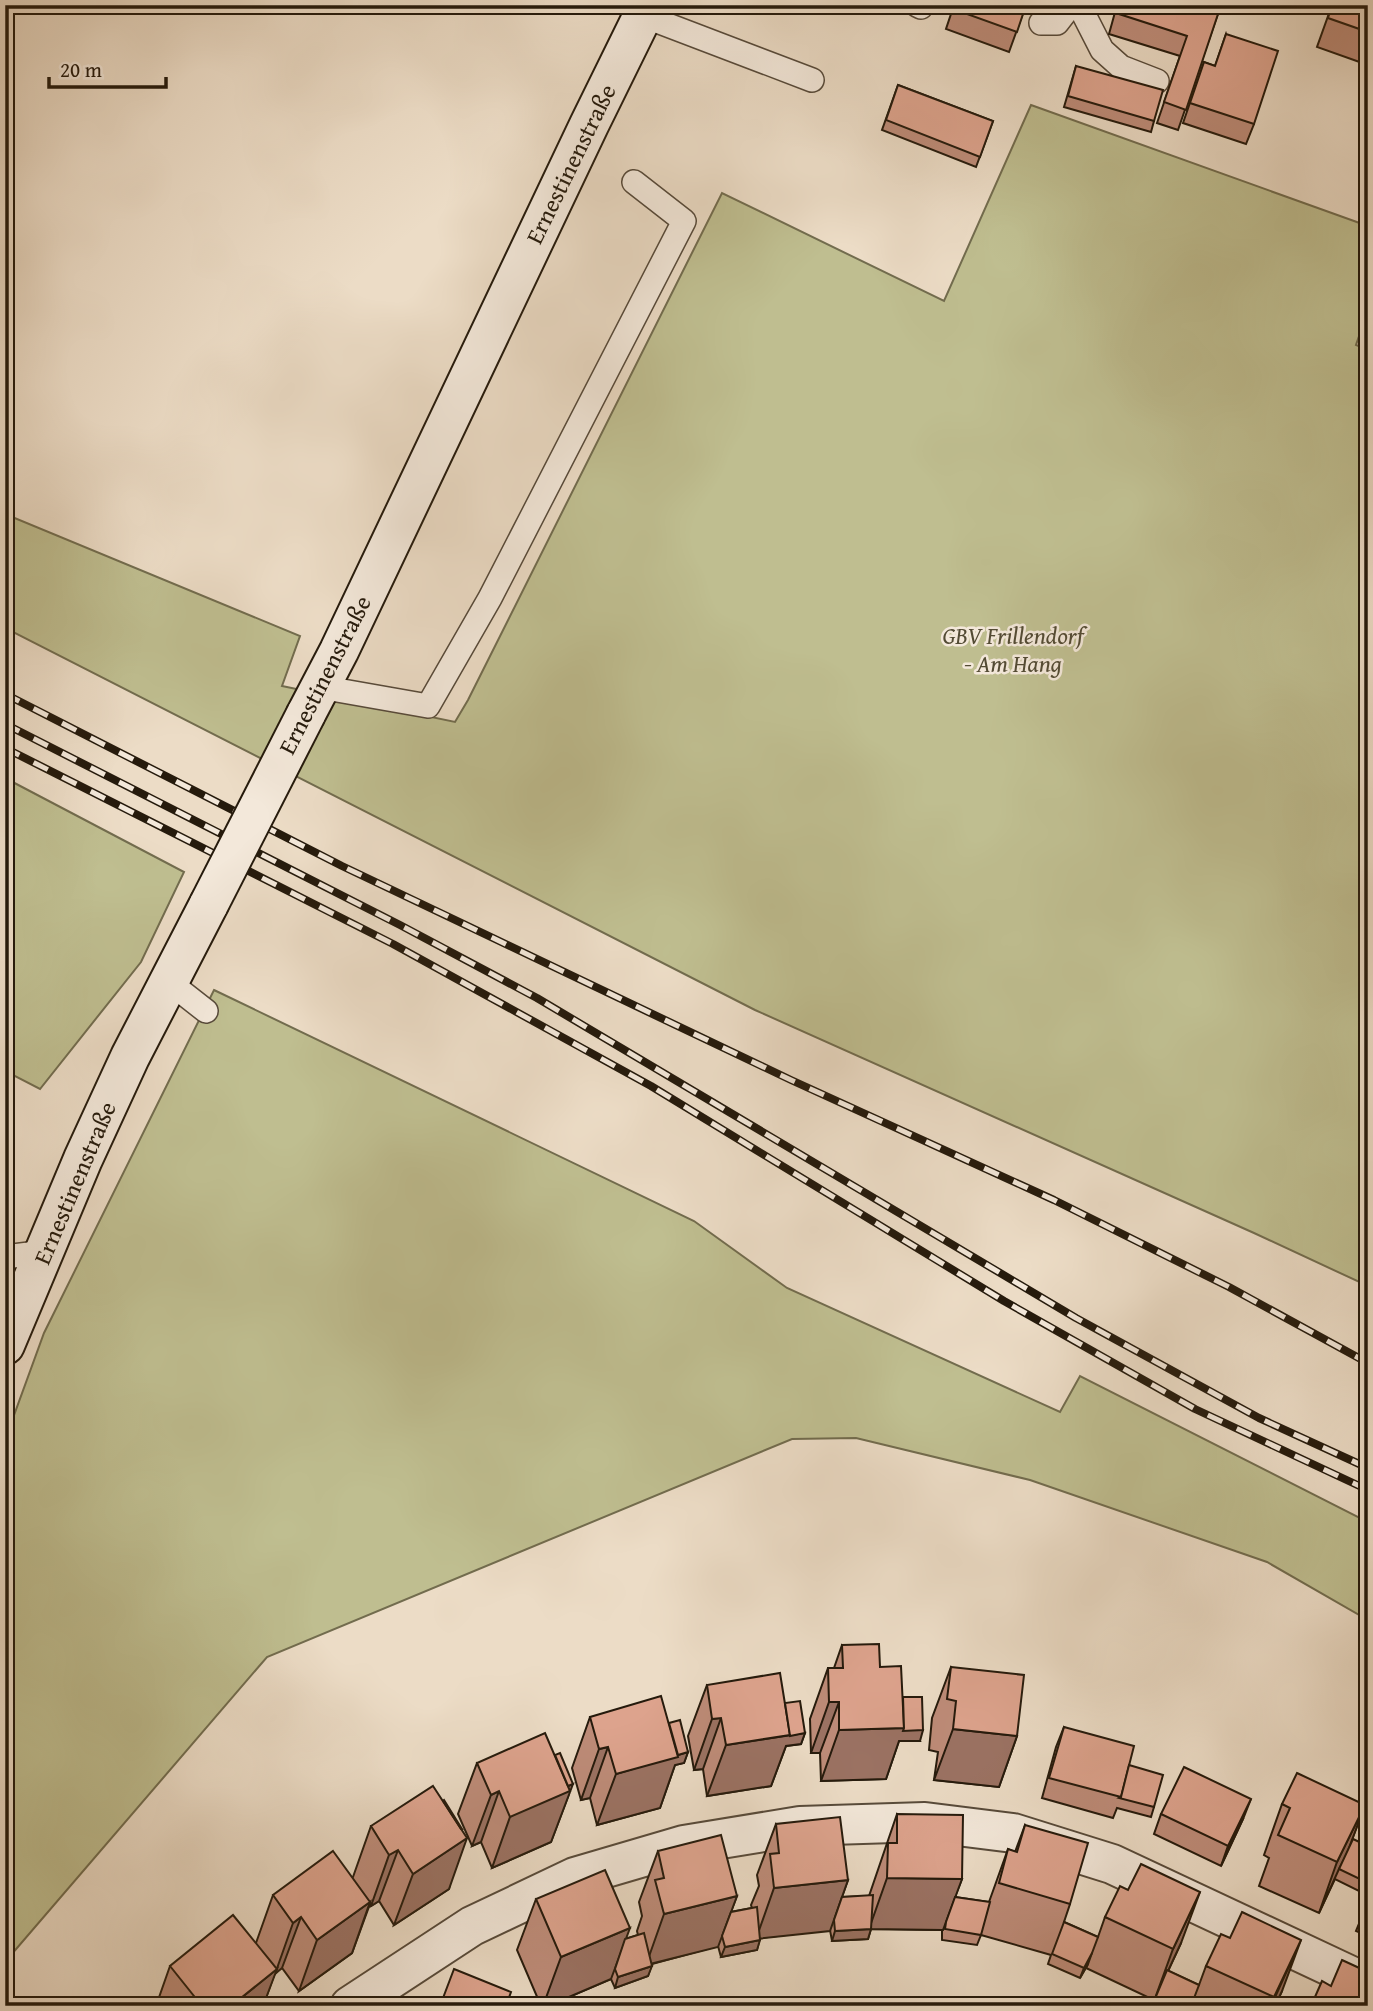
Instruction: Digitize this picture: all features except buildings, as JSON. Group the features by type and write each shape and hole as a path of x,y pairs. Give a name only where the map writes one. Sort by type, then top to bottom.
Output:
{"main road":[{"name":"Ernestinenstraße","path":"5,1345 83,1159 130,1057 339,651 646,11"},
{"path":"350,2006 472,1926 575,1877 684,1845 800,1826 925,1822 1013,1833 1112,1864 1368,1984"}],"lane":[{"path":"1041,23 1057,23 1071,5"},
{"path":"1079,5 1102,50 1121,67 1157,81"},
{"path":"646,11 812,80"},
{"path":"313,701 428,706 490,598 684,221 634,182"},
{"path":"169,982 206,1012"},
{"path":"5,1257 46,1252"}],"green space":[{"name":"GBV Frillendorf - Am Hang","path":"1031,105 1368,226 1368,310 1356,345 1368,350 1368,1286 755,1010 5,628 5,514 300,636 282,686 455,722 722,193 944,301"},
{"path":"5,778 184,872 141,962 40,1089 5,1071"},
{"path":"214,990 694,1221 787,1288 1060,1412 1080,1376 1368,1522 1368,1620 1267,1562 1030,1480 856,1438 792,1439 267,1657 5,1962 5,1440 44,1333"}],"railway":[{"path":"5,694 342,866 791,1080 1054,1200 1229,1287 1368,1363"},
{"path":"5,724 400,925 537,998 1076,1318 1259,1418 1368,1468"},
{"path":"5,748 393,944 651,1086 1004,1301 1195,1409 1368,1490"}]}
